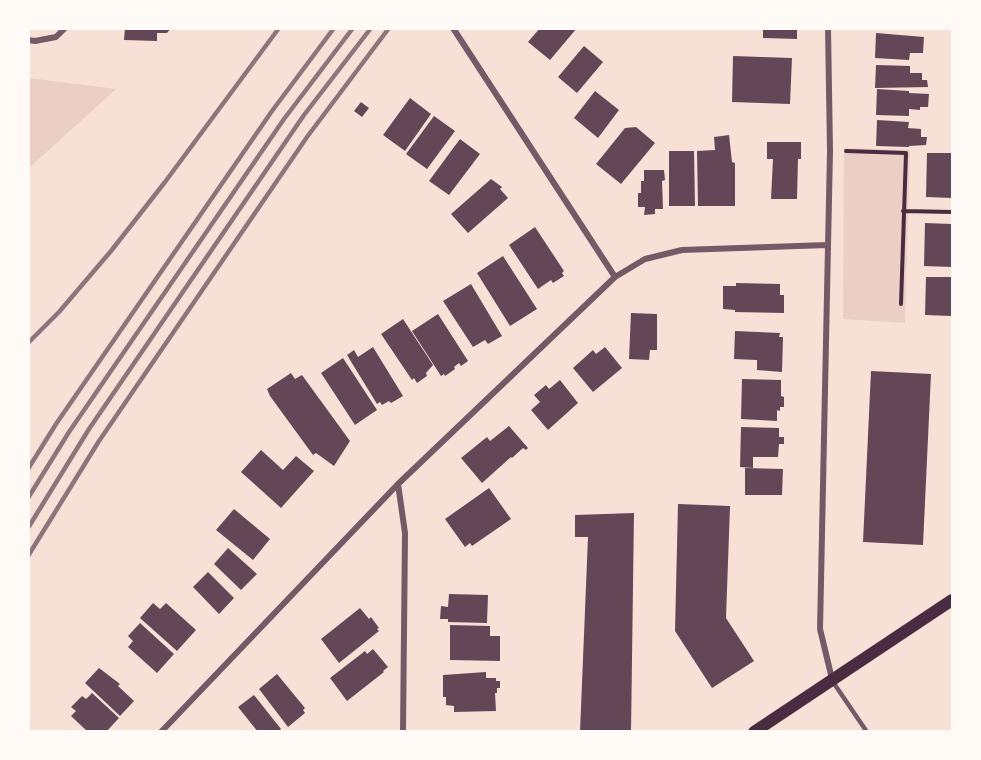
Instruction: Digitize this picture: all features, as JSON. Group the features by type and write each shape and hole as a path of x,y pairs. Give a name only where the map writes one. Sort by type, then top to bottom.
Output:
{"main road":[{"path":"754,732 952,600"}],"street":[{"path":"28,40 56,37 65,28"},
{"path":"453,28 615,277"},
{"path":"828,28 830,151 820,630 832,680"},
{"path":"161,732 398,484 615,277 645,260 682,250 827,245"},
{"path":"398,484 405,533 403,732"}],"lane":[{"path":"832,680 867,732"}],"path":[{"path":"830,151 906,153 901,304"},
{"path":"903,211 952,212"}],"shaded area":[{"path":"28,78 116,89 29,168"},
{"path":"844,148 910,150 905,323 843,319"}],"building":[{"path":"125,28 171,28 167,33 157,33 157,41 124,40"},
{"path":"540,28 577,28 550,60 528,42"},
{"path":"763,28 797,28 797,39 763,38"},
{"path":"876,33 924,37 923,53 910,53 909,60 875,58"},
{"path":"584,46 603,62 577,93 558,77"},
{"path":"733,56 792,58 790,104 732,102"},
{"path":"876,65 910,66 910,73 922,73 922,80 927,80 928,87 875,88"},
{"path":"877,89 929,94 928,107 920,107 920,110 909,109 909,116 876,115"},
{"path":"595,91 619,110 598,138 574,118"},
{"path":"410,98 431,114 405,151 383,135"},
{"path":"361,102 369,108 362,117 354,111"},
{"path":"434,116 455,131 427,169 406,154"},
{"path":"877,120 909,122 908,128 921,129 921,137 927,137 926,145 876,146"},
{"path":"636,127 655,143 621,184 596,164 625,128"},
{"path":"729,135 732,162 735,163 735,206 698,206 697,151 715,150 714,137"},
{"path":"460,139 480,154 449,195 429,181"},
{"path":"767,142 801,142 801,159 798,159 797,199 771,199 773,159 767,159"},
{"path":"669,151 694,151 695,206 669,206"},
{"path":"927,153 952,153 952,198 926,197"},
{"path":"644,170 664,170 663,209 655,209 655,214 644,215 645,207 638,207 638,193 641,193"},
{"path":"491,179 502,187 500,189 508,198 468,233 451,214"},
{"path":"925,223 952,224 952,267 924,266"},
{"path":"535,227 564,271 562,273 564,276 553,283 551,280 538,289 509,245"},
{"path":"503,256 537,309 510,326 477,273"},
{"path":"926,277 952,277 952,316 925,315"},
{"path":"736,283 780,284 780,295 784,295 784,313 735,312 735,310 723,309 723,286 736,286"},
{"path":"471,284 502,336 488,344 485,340 473,347 443,301"},
{"path":"631,313 657,314 657,350 650,350 649,360 629,359"},
{"path":"438,314 468,361 461,366 459,363 445,376 444,374 441,376 412,331"},
{"path":"403,319 433,365 426,373 427,376 417,383 414,378 412,380 381,334"},
{"path":"735,331 780,333 779,337 783,337 782,372 757,370 757,360 734,359"},
{"path":"373,347 403,396 391,403 389,401 382,405 380,402 377,404 347,355 354,350 358,357"},
{"path":"605,347 622,368 593,392 573,368 593,350 596,354"},
{"path":"343,358 377,410 355,425 321,373"},
{"path":"871,371 931,374 923,545 863,542"},
{"path":"291,373 295,379 302,375 350,441 334,466 316,453 313,455 270,396 267,389"},
{"path":"742,379 781,380 784,407 780,407 780,411 777,410 777,421 741,419"},
{"path":"560,380 578,403 548,430 531,410 540,402 534,395 546,385 549,389"},
{"path":"509,426 528,448 526,450 523,448 511,457 482,483 461,458 487,437 490,441"},
{"path":"741,427 779,428 779,437 784,437 784,444 779,444 778,457 753,457 753,468 740,467"},
{"path":"261,450 283,470 296,456 314,471 281,508 241,472"},
{"path":"745,468 783,469 782,495 745,495"},
{"path":"489,488 511,519 472,546 470,543 465,547 445,519"},
{"path":"678,504 730,506 726,618 754,661 712,688 675,631"},
{"path":"234,509 270,539 253,560 216,530"},
{"path":"634,513 631,732 580,732 588,537 575,537 575,515"},
{"path":"228,548 257,574 241,590 214,564"},
{"path":"208,572 234,598 219,614 193,587"},
{"path":"449,594 488,595 487,623 448,622 448,619 440,619 441,606 448,607"},
{"path":"153,603 160,609 166,603 196,630 177,651 140,618"},
{"path":"360,608 369,619 371,617 379,631 339,663 321,639"},
{"path":"140,623 174,654 157,673 128,647 133,641 128,636"},
{"path":"450,625 490,626 490,636 500,636 500,661 450,660"},
{"path":"373,649 388,667 347,701 330,678 365,651 367,654"},
{"path":"99,668 120,684 118,686 134,701 120,716 85,683"},
{"path":"486,672 486,678 496,678 496,681 500,681 500,688 497,688 497,693 495,693 496,711 454,712 454,706 446,705 446,697 443,697 443,675"},
{"path":"277,674 305,708 303,710 305,713 288,727 259,689"},
{"path":"92,693 119,718 106,732 88,732 71,716 76,711 71,707 82,696 86,699"},
{"path":"254,695 281,729 278,732 258,732 238,707"}],"railway":[{"path":"28,343 59,312 111,251 279,28"},
{"path":"28,469 56,424 272,111 334,28"},
{"path":"28,498 69,432 284,119 353,28"},
{"path":"28,528 89,429 304,115 371,28"},
{"path":"28,556 99,441 307,137 389,28"}]}
